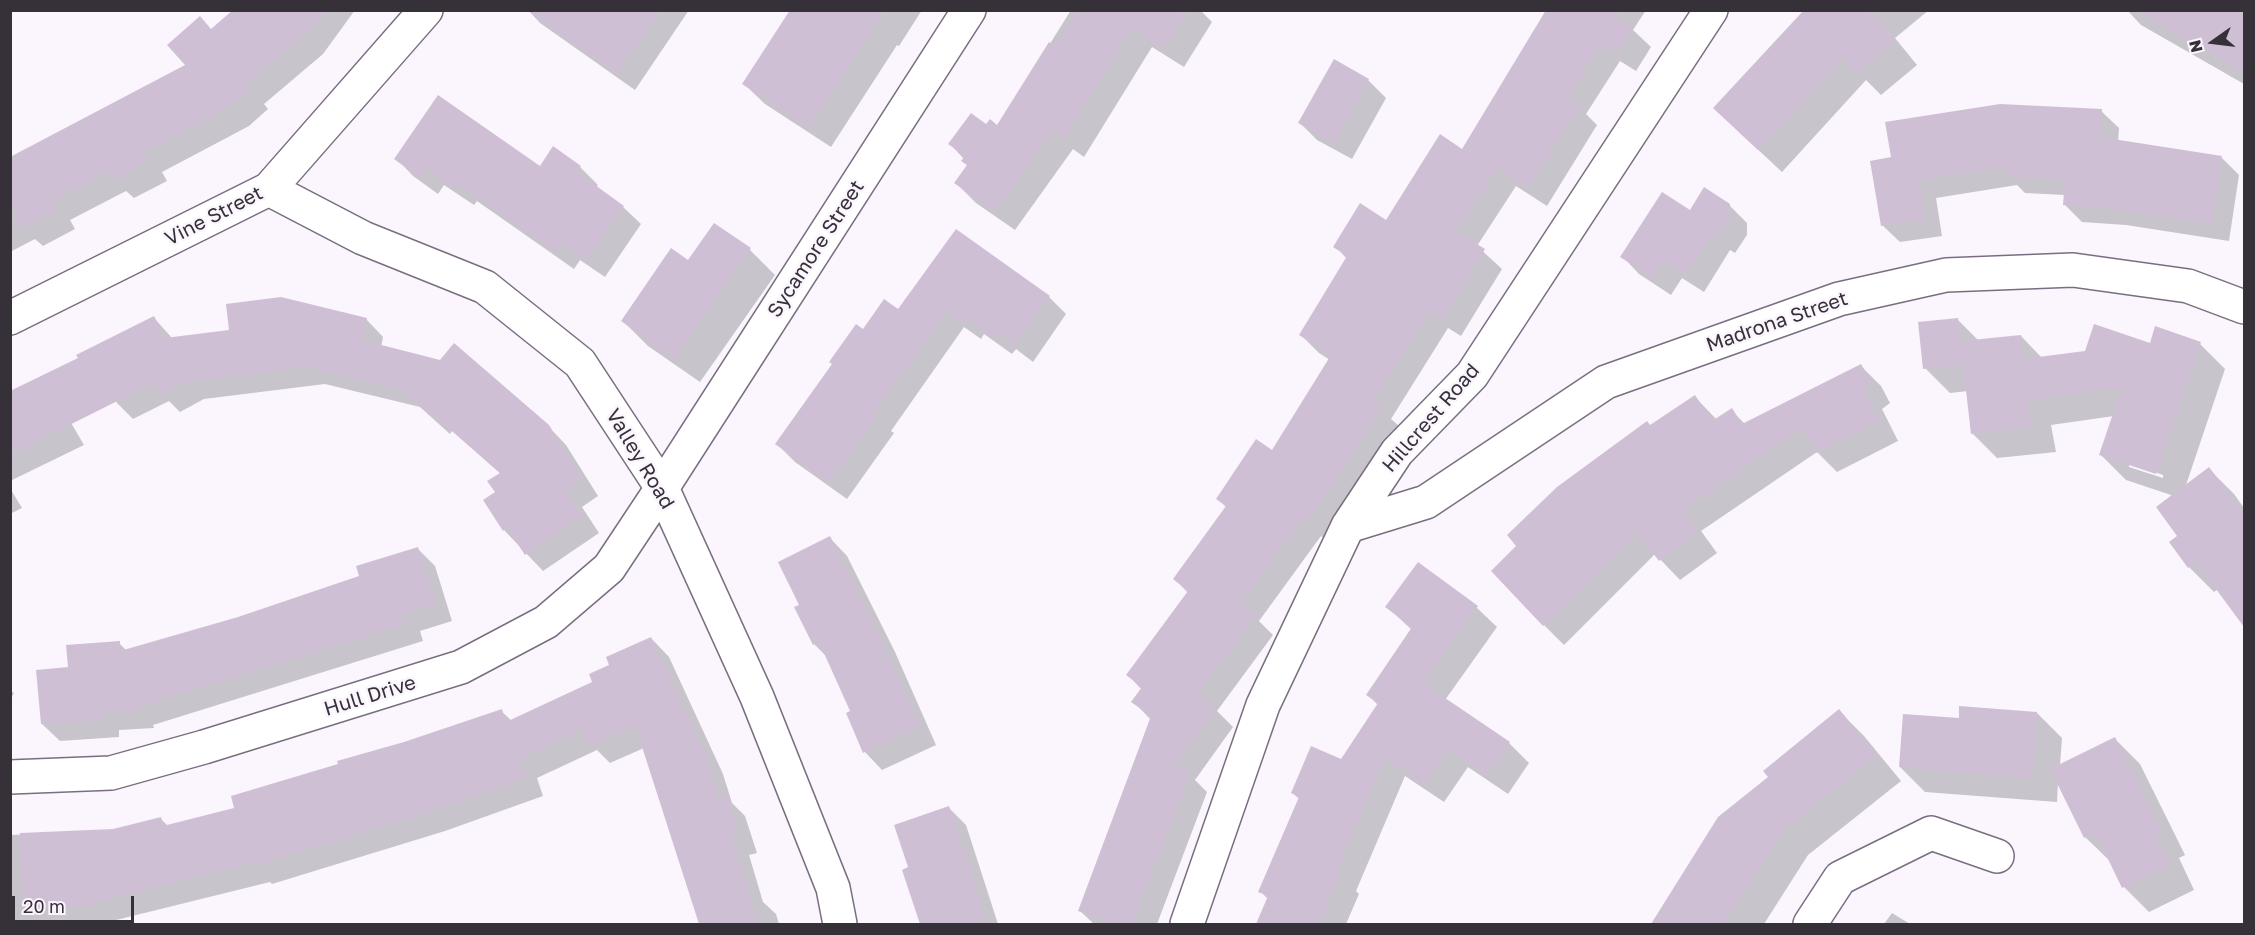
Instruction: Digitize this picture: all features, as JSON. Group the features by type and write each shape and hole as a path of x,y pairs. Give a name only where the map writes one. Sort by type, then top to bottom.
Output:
{"street":[{"name":"Vine Street","path":"10,318 270,189 426,10"},
{"name":"Sycamore Street","path":"662,488 969,10"},
{"name":"Hillcrest Road","path":"1187,924 1263,705 1348,526 1397,452 1472,375 1711,10"},
{"name":"Valley Road","path":"270,189 363,238 485,288 580,363 662,488 757,697 833,888 840,924"},
{"name":"Madrona Street","path":"1348,526 1426,502 1606,382 1839,299 1946,275 2073,270 2188,286 2244,307"},
{"name":"Hull Drive","path":"10,777 111,773 204,747 461,667 546,622 609,568 662,488"},
{"path":"1810,924 1840,878 1931,833 1997,856"}],"building":[{"path":"233,10 332,10 246,84 250,89 229,107 144,152 148,161 113,180 109,171 52,201 57,209 22,228 10,206 10,157 185,65 167,45 200,16 211,29"},
{"path":"527,10 661,10 616,73"},
{"path":"790,10 885,10 810,128 742,84"},
{"path":"1078,10 1187,10 1164,48 1131,28 1064,138 1052,130 995,212 954,183 967,165 961,161 965,156 948,144 971,113 986,124 990,119 997,125 1049,42 1056,46"},
{"path":"1546,10 1622,10 1617,18 1633,28 1617,54 1601,44 1567,98 1580,106 1528,188 1497,169 1456,231 1485,249 1442,319 1429,311 1373,401 1381,406 1330,489 1307,522 1302,519 1240,603 1256,615 1197,695 1215,708 1173,766 1190,773 1132,924 1114,924 1078,911 1151,716 1131,702 1142,687 1126,675 1188,591 1173,579 1226,506 1216,499 1256,439 1272,450 1331,355 1299,335 1347,256 1333,247 1360,203 1386,220 1440,134 1462,149"},
{"path":"1804,10 1870,10 1895,41 1856,73 1844,57 1758,150 1713,108"},
{"path":"2133,10 2244,10 2244,72"},
{"path":"1334,59 1369,79 1334,143 1298,123"},
{"path":"438,95 540,166 553,146 581,166 577,172 624,206 587,261 562,244 556,253 459,184 456,189 426,168 420,178 394,159"},
{"path":"2000,104 2102,109 2100,137 2222,156 2212,224 2107,208 2063,205 2065,179 2005,176 2006,167 1919,180 1925,218 1881,226 1870,161 1891,157 1885,122"},
{"path":"1704,187 1730,204 1730,217 1717,236 1712,234 1686,275 1664,261 1653,278 1620,257 1662,192 1690,210"},
{"path":"714,223 751,248 674,359 621,321 671,248 688,260"},
{"path":"956,229 1050,296 1015,345 998,333 994,338 966,318 962,323 946,311 874,413 877,415 829,483 775,444 832,364 829,362 856,324 863,329 884,299 898,309"},
{"path":"281,297 367,318 362,340 440,360 454,343 549,425 581,478 565,489 583,515 525,555 507,528 503,531 483,500 495,492 487,481 500,473 434,415 432,417 401,390 306,367 186,382 161,395 155,382 10,455 10,391 78,358 76,355 154,316 165,338 229,330 226,304"},
{"path":"1958,318 1961,341 2021,335 2023,359 2085,351 2094,324 2150,343 2155,326 2201,342 2156,474 2099,455 2122,387 2027,400 2032,427 1971,434 1963,364 1923,369 1918,322"},
{"path":"1861,364 1871,382 1863,388 1879,421 1816,453 1803,428 1682,510 1698,532 1659,561 1637,532 1543,626 1491,571 1516,546 1507,535 1557,487 1647,421 1650,425 1695,395 1712,421 1732,408 1742,424"},
{"path":"2209,467 2244,514 2244,627 2196,562 2188,568 2169,542 2177,536 2156,507"},
{"path":"830,536 878,633 920,727 863,753 846,713 850,711 819,642 813,645 794,607 799,605 778,562"},
{"path":"418,547 436,604 403,613 407,624 137,707 137,711 102,713 102,720 41,724 36,670 68,667 66,645 120,641 120,651 238,617 359,576 356,566"},
{"path":"1418,562 1478,606 1423,683 1510,742 1487,775 1448,748 1424,784 1385,758 1336,871 1340,873 1318,924 1256,924 1268,896 1258,892 1299,797 1291,793 1311,746 1341,759 1378,703 1366,695 1412,627 1385,607"},
{"path":"651,637 705,754 719,798 727,795 739,834 731,837 759,924 699,924 635,725 590,746 583,729 519,759 525,778 426,813 252,866 251,863 94,903 94,906 23,908 20,833 113,829 161,817 163,826 234,808 231,796 338,764 337,761 404,742 502,709 506,722 592,682 589,674 609,665 606,657"},
{"path":"1959,706 2037,712 2032,778 1899,767 1903,714 1959,718"},
{"path":"1839,709 1877,756 1783,830 1724,924 1651,924 1718,817 1768,777 1763,771"},
{"path":"2115,737 2161,830 2155,832 2170,865 2122,888 2095,832 2084,838 2050,769"},
{"path":"949,806 979,896 985,924 920,924 902,870 908,867 894,825"}]}
